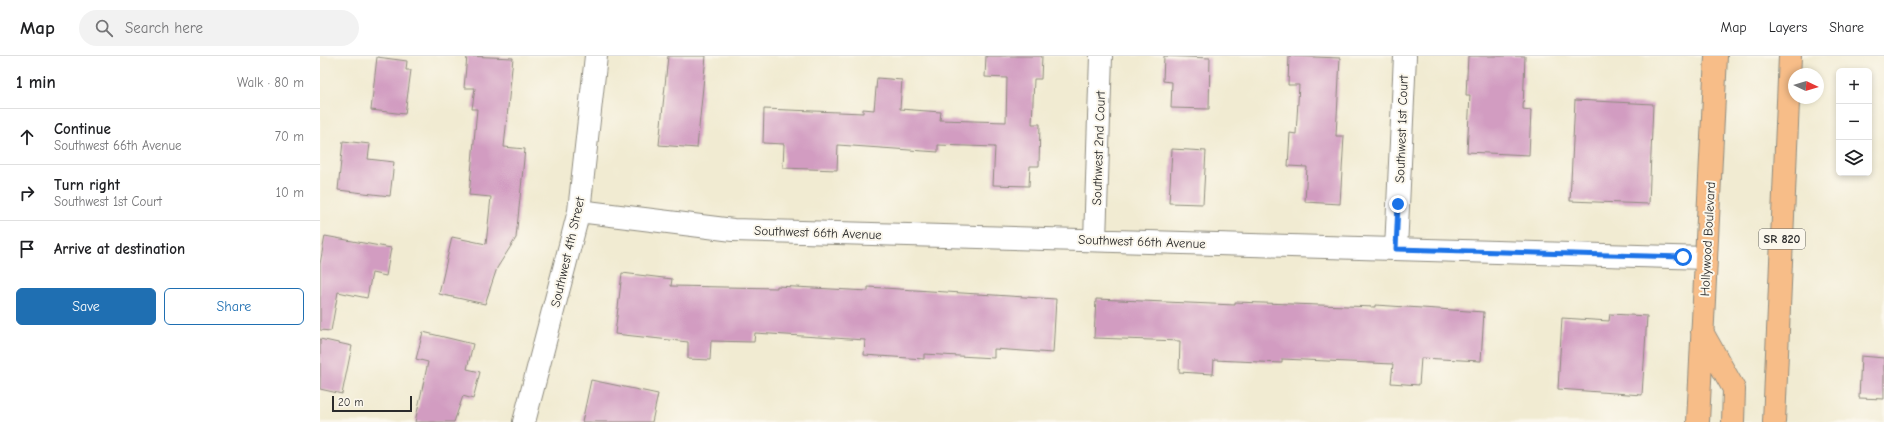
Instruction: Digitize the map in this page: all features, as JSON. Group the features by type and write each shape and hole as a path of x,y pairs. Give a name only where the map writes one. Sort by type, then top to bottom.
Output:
{"highway":[{"name":"Hollywood Boulevard","path":"1698,422 1716,56"},
{"name":"SR 820","path":"1774,422 1790,56"},
{"path":"1702,332 1734,389 1733,422"}],"street":[{"name":"Southwest 4th Street","path":"524,422 579,211 596,56"},
{"name":"Southwest 2nd Court","path":"1095,240 1101,56"},
{"name":"Southwest 1st Court","path":"1396,249 1405,56"},
{"name":"Southwest 66th Avenue","path":"579,211 733,230 1706,258"}],"building":[{"path":"467,56 513,58 504,147 525,149 516,238 497,268 485,304 439,294 452,237 486,244 491,197 469,195 477,109 472,109 475,88 464,88"},
{"path":"668,56 706,56 697,148 659,145"},
{"path":"986,56 1042,56 1041,79 1034,79 1032,124 1040,124 1039,166 1030,166 1029,186 993,185 995,147 938,145 938,152 838,145 837,170 783,168 784,144 763,143 764,109 863,113 863,109 874,110 877,78 902,80 900,109 941,112 940,120 1006,122 1007,78 985,77"},
{"path":"1164,56 1210,58 1209,109 1171,108 1172,82 1163,81"},
{"path":"1289,56 1340,58 1336,136 1344,136 1340,204 1305,202 1307,167 1288,166 1290,133 1296,134 1299,85 1288,85"},
{"path":"1468,56 1525,56 1523,109 1531,110 1529,155 1467,152 1470,95 1466,95"},
{"path":"377,57 407,61 406,70 411,70 405,114 371,110"},
{"path":"1575,100 1653,104 1649,204 1570,201"},
{"path":"343,141 370,144 368,159 394,162 390,196 338,190"},
{"path":"1172,149 1206,151 1203,204 1169,203"},
{"path":"325,236 391,248 386,276 372,273 367,298 338,292 331,331 320,330 320,264"},
{"path":"622,273 672,279 671,286 777,288 777,286 868,291 868,287 1056,299 1053,353 994,349 994,358 924,354 924,359 864,355 865,340 755,333 754,342 711,341 710,360 688,359 688,342 615,334"},
{"path":"1096,299 1235,305 1235,302 1375,307 1375,305 1484,312 1481,361 1421,358 1419,385 1391,383 1393,364 1282,359 1282,363 1214,360 1213,374 1179,372 1180,341 1094,338"},
{"path":"1610,314 1647,316 1642,395 1558,389 1562,318 1609,321"},
{"path":"423,332 473,344 467,369 480,372 473,399 463,396 454,422 415,422 428,362 416,359"},
{"path":"320,339 352,346 342,394 320,389"},
{"path":"1861,356 1884,358 1884,399 1859,398"},
{"path":"591,380 658,394 652,422 582,422"}],"route":[{"path":"1398,204 1396,249 1683,257"}]}
